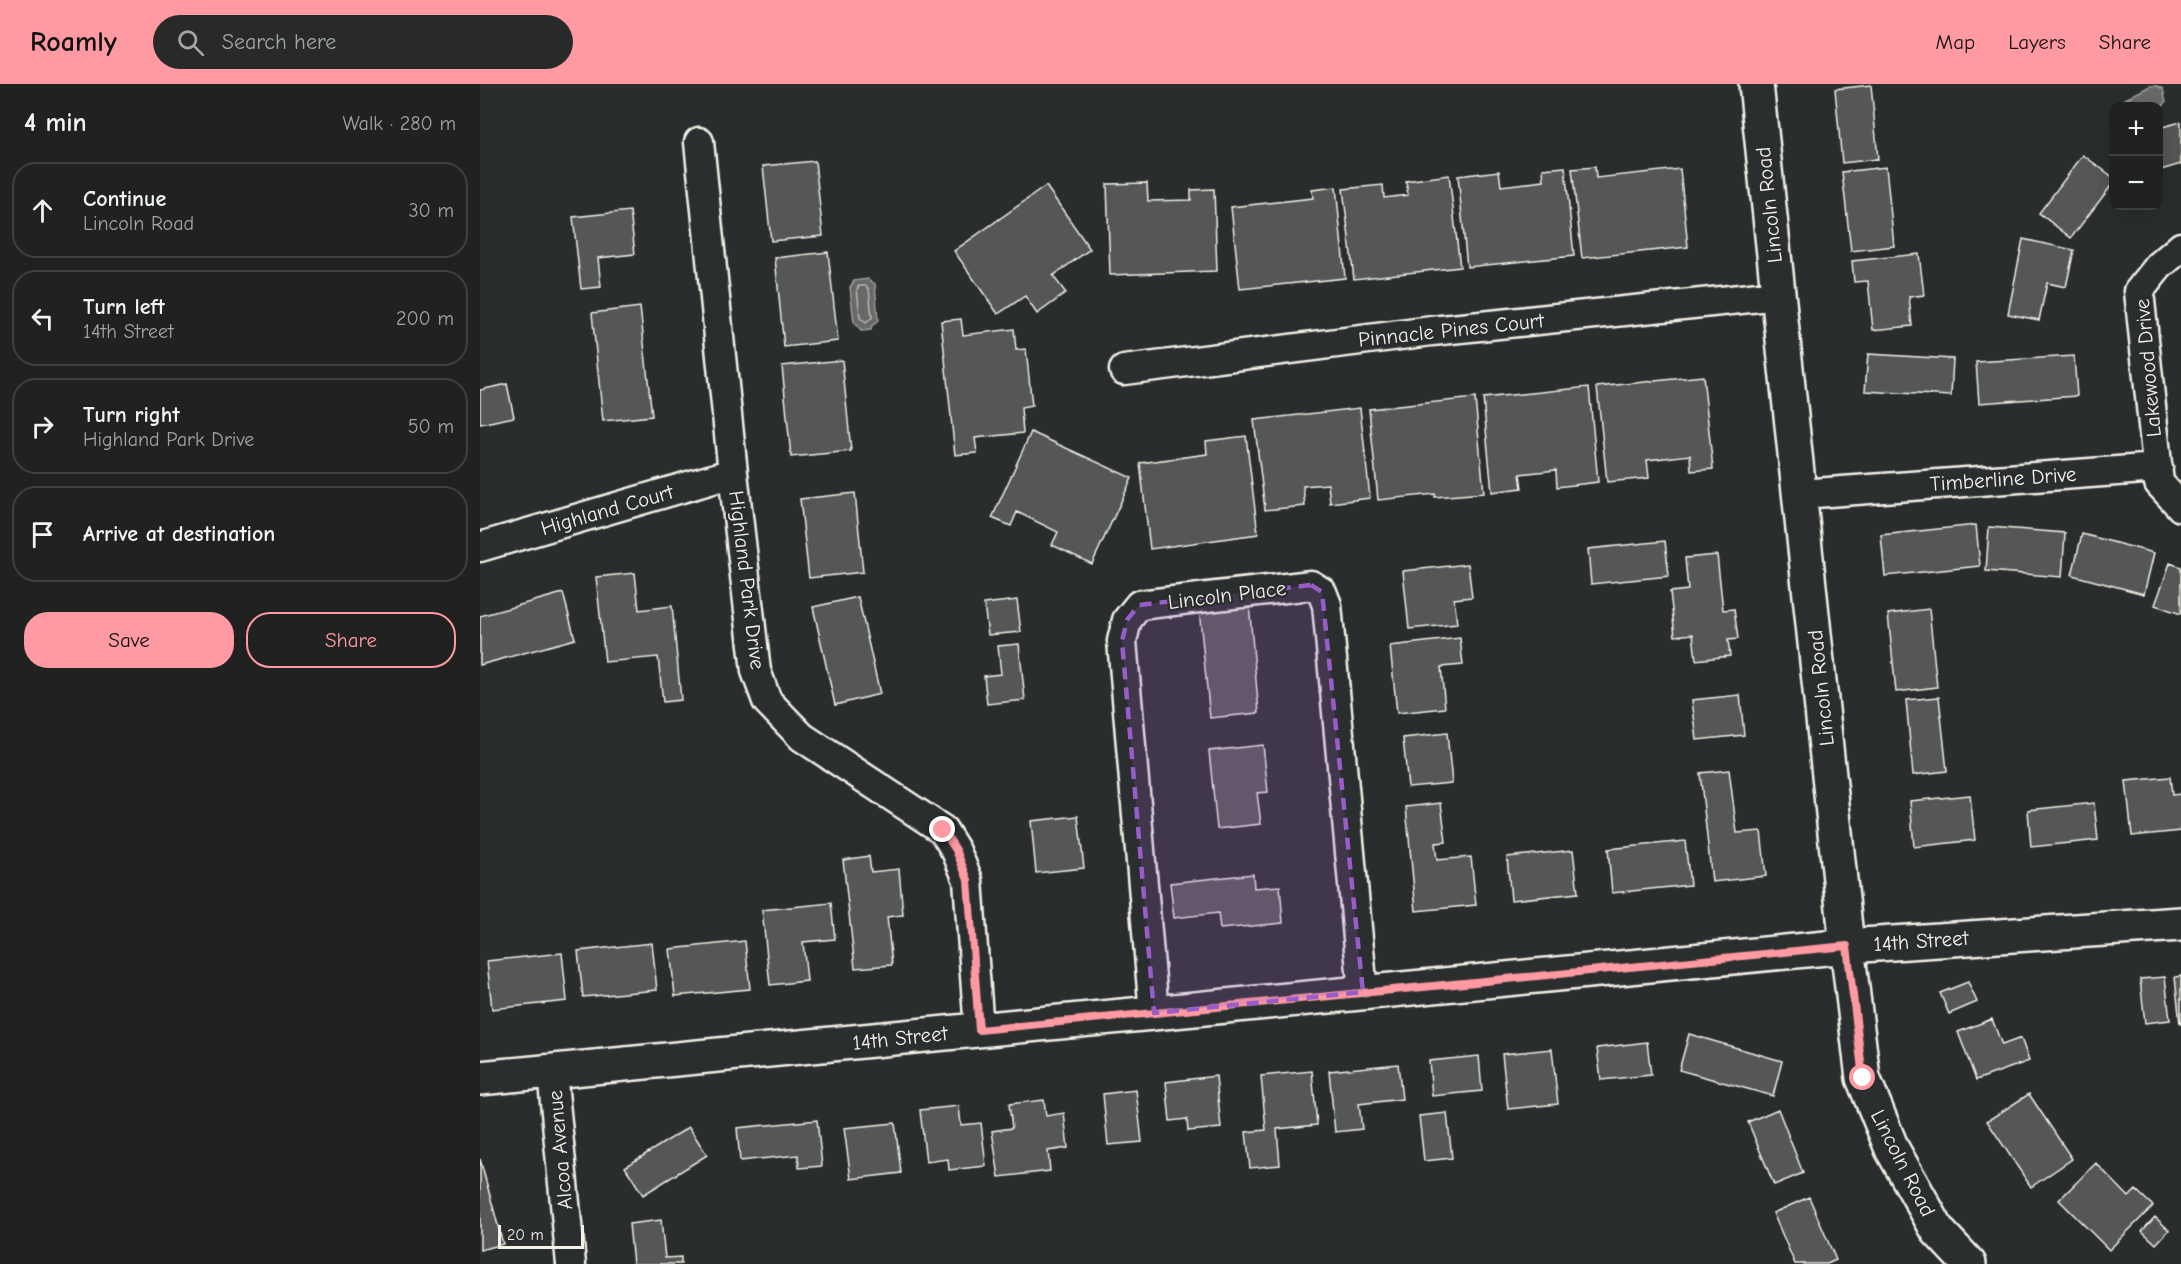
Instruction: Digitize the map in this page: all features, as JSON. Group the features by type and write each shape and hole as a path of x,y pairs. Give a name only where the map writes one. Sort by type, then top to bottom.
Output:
{"street":[{"name":"Lincoln Road","path":"1756,84 1863,1078 1892,1149 1932,1220 1938,1230 1969,1264"},
{"name":"Highland Park Drive","path":"699,142 756,671 767,701 802,737 943,830 956,850 968,880 979,1030"},
{"name":"Lakewood Drive","path":"2158,468 2139,291 2159,266 2181,247"},
{"name":"Pinnacle Pines Court","path":"1124,370 1432,331 1779,295"},
{"name":"Timberline Drive","path":"1801,494 2158,468"},
{"path":"2158,468 2159,483 2181,507"},
{"name":"Highland Court","path":"480,547 733,472"},
{"name":"Lincoln Place","path":"1154,1013 1122,641 1127,620 1139,605 1311,585 1322,592 1327,605 1363,992"},
{"name":"14th Street","path":"480,1078 1847,946 2181,924"},
{"name":"Alcoa Avenue","path":"552,1072 571,1264"}],"highlighted area":[{"path":"1311,585 1322,592 1363,992 1154,1013 1122,641 1127,620 1139,605"}],"water":[{"path":"2150,86 2157,86 2163,89 2166,102 2163,105 2163,102 2123,102"},
{"path":"868,279 875,284 878,321 871,330 861,331 854,323 850,287 854,281"}],"building":[{"path":"1871,85 1878,159 1842,163 1835,89"},
{"path":"2181,122 2181,164 2163,169 2163,156 2163,127"},
{"path":"2083,155 2109,174 2109,189 2071,238 2039,213"},
{"path":"815,161 823,236 771,241 763,166"},
{"path":"1565,167 1574,256 1467,267 1458,176 1499,171 1501,186 1544,181 1543,169"},
{"path":"1595,167 1596,178 1680,169 1688,247 1582,258 1572,169"},
{"path":"1886,167 1894,246 1851,251 1842,172"},
{"path":"1449,175 1460,267 1354,279 1343,189 1383,185 1384,198 1408,195 1406,181"},
{"path":"1147,183 1148,201 1191,200 1191,190 1214,189 1217,271 1110,275 1107,184"},
{"path":"1046,186 1090,249 1053,276 1066,293 1037,314 1025,296 998,314 954,251"},
{"path":"1336,187 1345,278 1240,289 1231,207 1313,198 1312,190"},
{"path":"630,211 635,254 598,258 601,287 581,289 573,217"},
{"path":"2023,239 2074,250 2066,287 2047,283 2039,320 2008,314"},
{"path":"828,252 838,341 784,347 775,258"},
{"path":"1919,254 1924,295 1909,297 1912,326 1873,330 1868,281 1854,282 1852,261"},
{"path":"640,307 652,416 603,421 592,313"},
{"path":"961,319 963,335 1014,329 1016,350 1026,349 1032,406 1021,408 1023,433 975,438 977,453 955,455 941,321"},
{"path":"1868,354 1953,359 1951,396 1865,391"},
{"path":"2074,356 2077,396 1979,403 1976,362"},
{"path":"842,360 851,451 791,457 782,366"},
{"path":"1703,376 1713,469 1691,471 1690,455 1647,460 1649,478 1607,482 1597,387"},
{"path":"507,384 514,417 480,424 480,390"},
{"path":"1589,387 1598,482 1557,487 1556,470 1520,474 1522,488 1492,492 1483,398"},
{"path":"1475,398 1484,493 1435,497 1435,494 1378,500 1369,409"},
{"path":"1360,408 1370,498 1330,503 1328,484 1303,486 1305,506 1265,510 1254,420"},
{"path":"1031,432 1132,478 1092,564 1052,545 1058,532 1017,512 1011,526 992,518"},
{"path":"1246,436 1258,534 1150,549 1140,463 1207,454 1206,441"},
{"path":"855,493 863,572 809,578 800,499"},
{"path":"1976,525 1980,566 1885,576 1881,535"},
{"path":"1989,527 2065,533 2062,577 1986,571"},
{"path":"2082,534 2154,553 2144,594 2072,575"},
{"path":"1665,541 1669,576 1591,584 1588,549"},
{"path":"1717,555 1723,610 1734,609 1738,639 1728,640 1730,656 1696,660 1693,634 1675,636 1670,592 1688,590 1685,558"},
{"path":"2170,563 2181,567 2181,614 2155,605"},
{"path":"1468,564 1472,597 1454,599 1457,624 1409,629 1403,571"},
{"path":"635,573 639,610 672,606 681,700 663,702 658,657 605,662 596,577"},
{"path":"563,593 575,639 480,665 480,616"},
{"path":"858,597 880,694 835,705 813,607"},
{"path":"1017,600 1021,632 988,635 984,604"},
{"path":"1249,604 1259,713 1210,718 1199,609"},
{"path":"1929,609 1937,687 1896,692 1888,614"},
{"path":"1460,638 1463,665 1441,667 1445,708 1397,713 1390,646"},
{"path":"1019,644 1025,700 987,704 984,676 1001,674 998,646"},
{"path":"1740,695 1744,735 1697,740 1692,700"},
{"path":"1939,697 1947,771 1913,775 1906,700"},
{"path":"1447,733 1452,783 1408,787 1403,738"},
{"path":"1263,745 1268,792 1257,793 1261,824 1217,829 1209,751"},
{"path":"1729,770 1737,833 1761,831 1766,876 1712,882 1700,773"},
{"path":"2170,777 2172,795 2181,794 2181,831 2132,836 2126,781"},
{"path":"1970,795 1975,840 1914,847 1910,801"},
{"path":"1441,803 1446,842 1435,843 1437,860 1471,857 1476,905 1416,911 1406,807"},
{"path":"2094,803 2098,840 2031,847 2028,810"},
{"path":"1078,816 1084,868 1036,873 1031,821"},
{"path":"1685,841 1690,885 1612,893 1608,849"},
{"path":"1573,850 1578,893 1511,900 1507,857"},
{"path":"869,856 871,872 899,869 903,915 887,917 892,965 855,968 843,860"},
{"path":"1253,874 1254,888 1280,886 1283,923 1220,929 1218,913 1174,918 1170,883"},
{"path":"831,903 835,939 803,942 807,981 770,985 762,910"},
{"path":"745,941 750,989 675,996 670,949"},
{"path":"652,943 657,990 583,997 578,951"},
{"path":"562,953 567,1001 492,1009 487,961"},
{"path":"2181,976 2181,1024 2180,1024 2175,977"},
{"path":"2165,977 2170,1020 2145,1023 2140,979"},
{"path":"1968,982 1977,1002 1949,1014 1940,993"},
{"path":"1992,1019 2002,1045 2021,1038 2029,1061 1976,1080 1958,1032"},
{"path":"1689,1034 1782,1061 1773,1096 1679,1070"},
{"path":"1647,1042 1651,1075 1601,1080 1597,1048"},
{"path":"1552,1049 1558,1104 1508,1109 1502,1054"},
{"path":"1479,1056 1482,1091 1432,1096 1429,1061"},
{"path":"1398,1064 1402,1099 1359,1104 1362,1129 1335,1132 1329,1071"},
{"path":"1312,1071 1317,1125 1277,1129 1280,1165 1250,1168 1246,1132 1266,1130 1261,1076"},
{"path":"1216,1076 1221,1128 1188,1131 1187,1119 1170,1121 1166,1082"},
{"path":"1136,1090 1142,1142 1108,1145 1103,1094"},
{"path":"2029,1094 2072,1159 2031,1187 1987,1121"},
{"path":"1044,1100 1046,1116 1064,1113 1068,1148 1048,1151 1050,1171 999,1177 992,1131 1012,1128 1009,1104"},
{"path":"959,1106 961,1125 981,1123 986,1166 949,1170 948,1159 926,1162 920,1110"},
{"path":"1778,1109 1803,1173 1774,1185 1748,1122"},
{"path":"1447,1113 1452,1158 1424,1161 1419,1116"},
{"path":"817,1120 822,1166 799,1168 798,1155 740,1161 737,1128"},
{"path":"895,1123 901,1173 851,1179 844,1128"},
{"path":"689,1127 707,1155 643,1195 625,1167"},
{"path":"480,1159 503,1244 480,1250"},
{"path":"2096,1163 2129,1197 2136,1190 2153,1206 2109,1250 2059,1200"},
{"path":"1809,1197 1836,1260 1827,1264 1795,1264 1773,1213"},
{"path":"2155,1217 2169,1230 2156,1244 2142,1231"},
{"path":"661,1220 665,1258 681,1257 681,1264 633,1264 629,1224"}],"route":[{"path":"943,830 956,850 968,880 979,1030 1847,946 1863,1078"}]}
